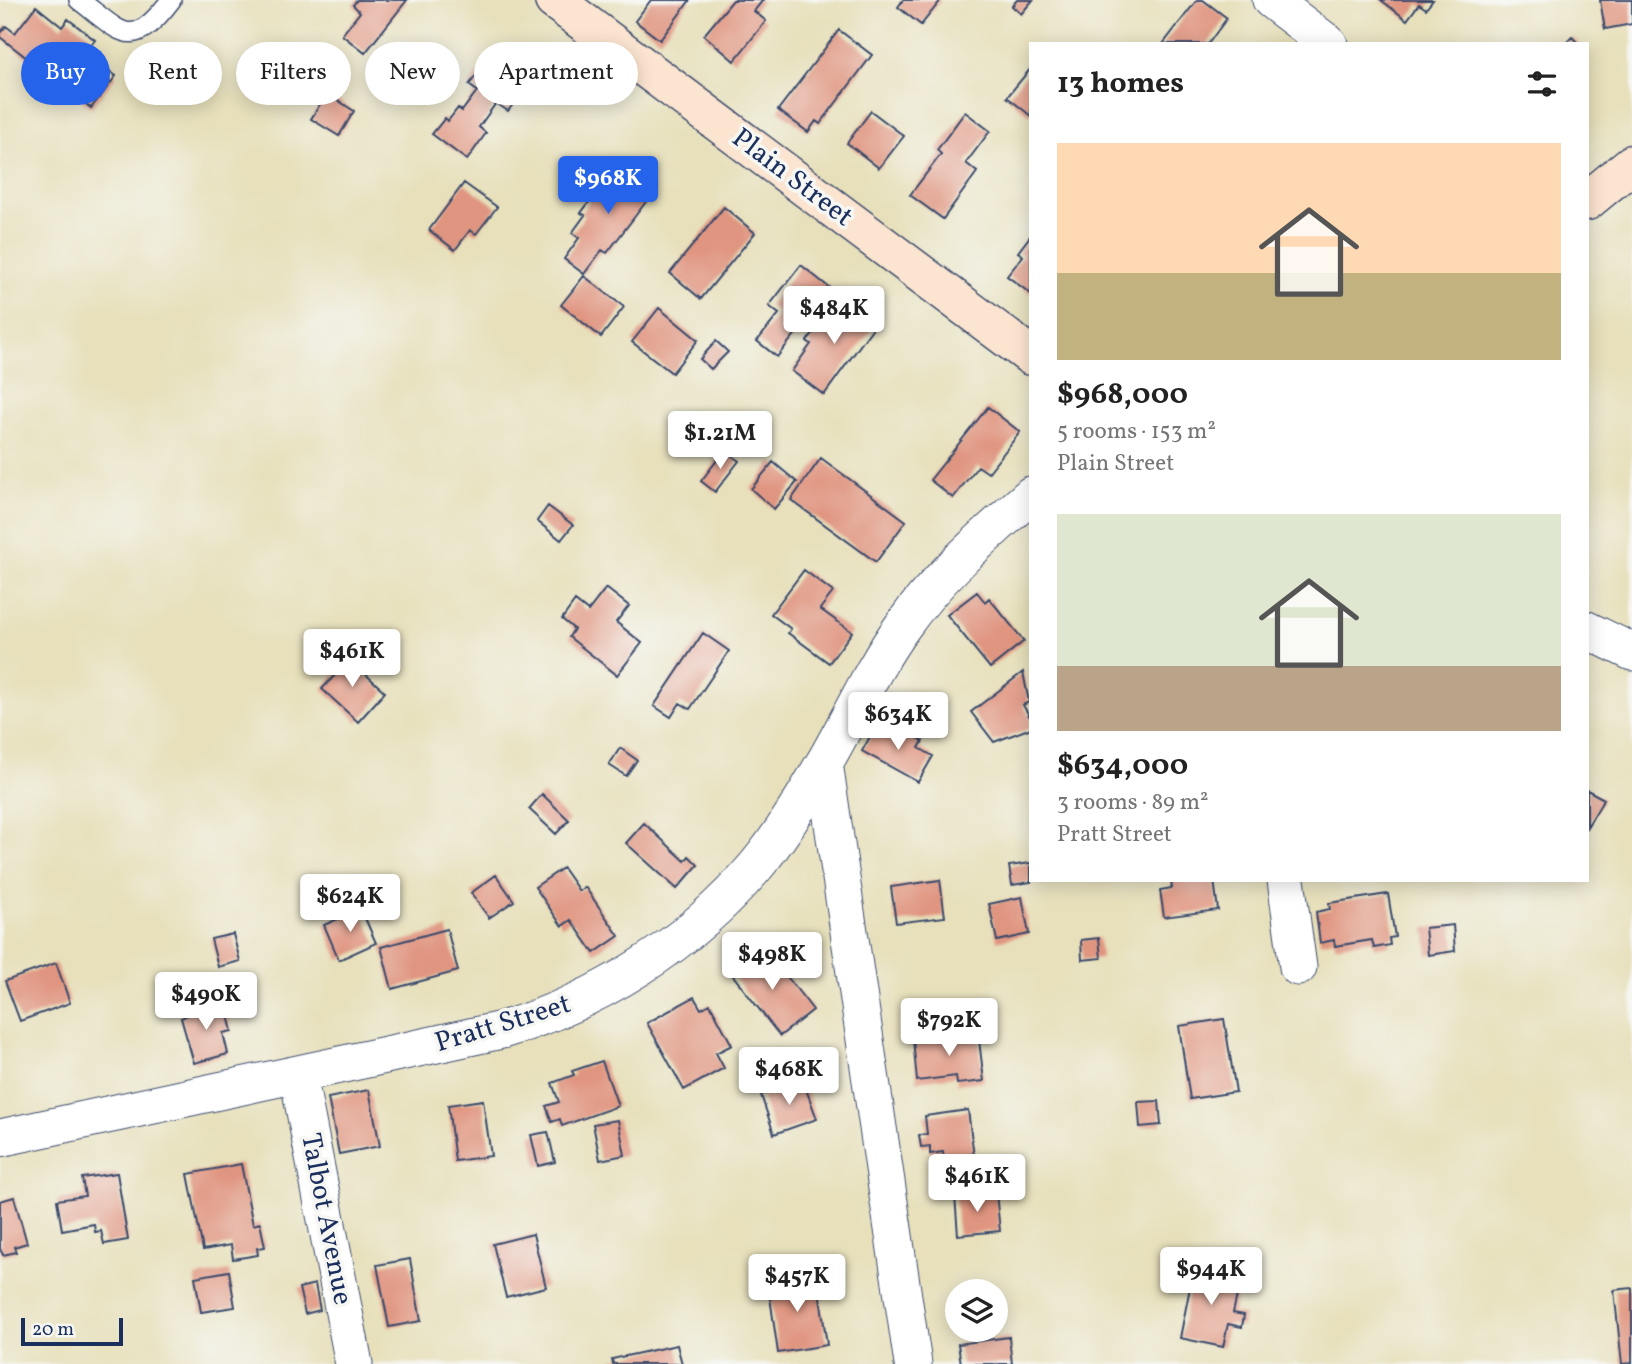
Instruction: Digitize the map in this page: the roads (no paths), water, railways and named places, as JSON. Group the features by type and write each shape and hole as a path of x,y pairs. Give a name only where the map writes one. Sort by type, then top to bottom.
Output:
{"main road":[{"name":"Plain Street","path":"554,0 1029,355"},
{"path":"1589,199 1632,164"}],"street":[{"path":"1270,0 1326,42"},
{"name":"Pratt Street","path":"0,1138 502,1030 558,1011 612,984 661,952 734,889 756,865 787,823 824,763 869,678 915,609 962,559 1029,497"},
{"path":"1589,631 1632,652"},
{"path":"824,763 913,1364"},
{"path":"1286,882 1298,967"},
{"name":"Talbot Avenue","path":"298,1075 354,1364"}],"lane":[{"path":"79,0 113,26 127,33 135,33 146,28 171,0"}]}
